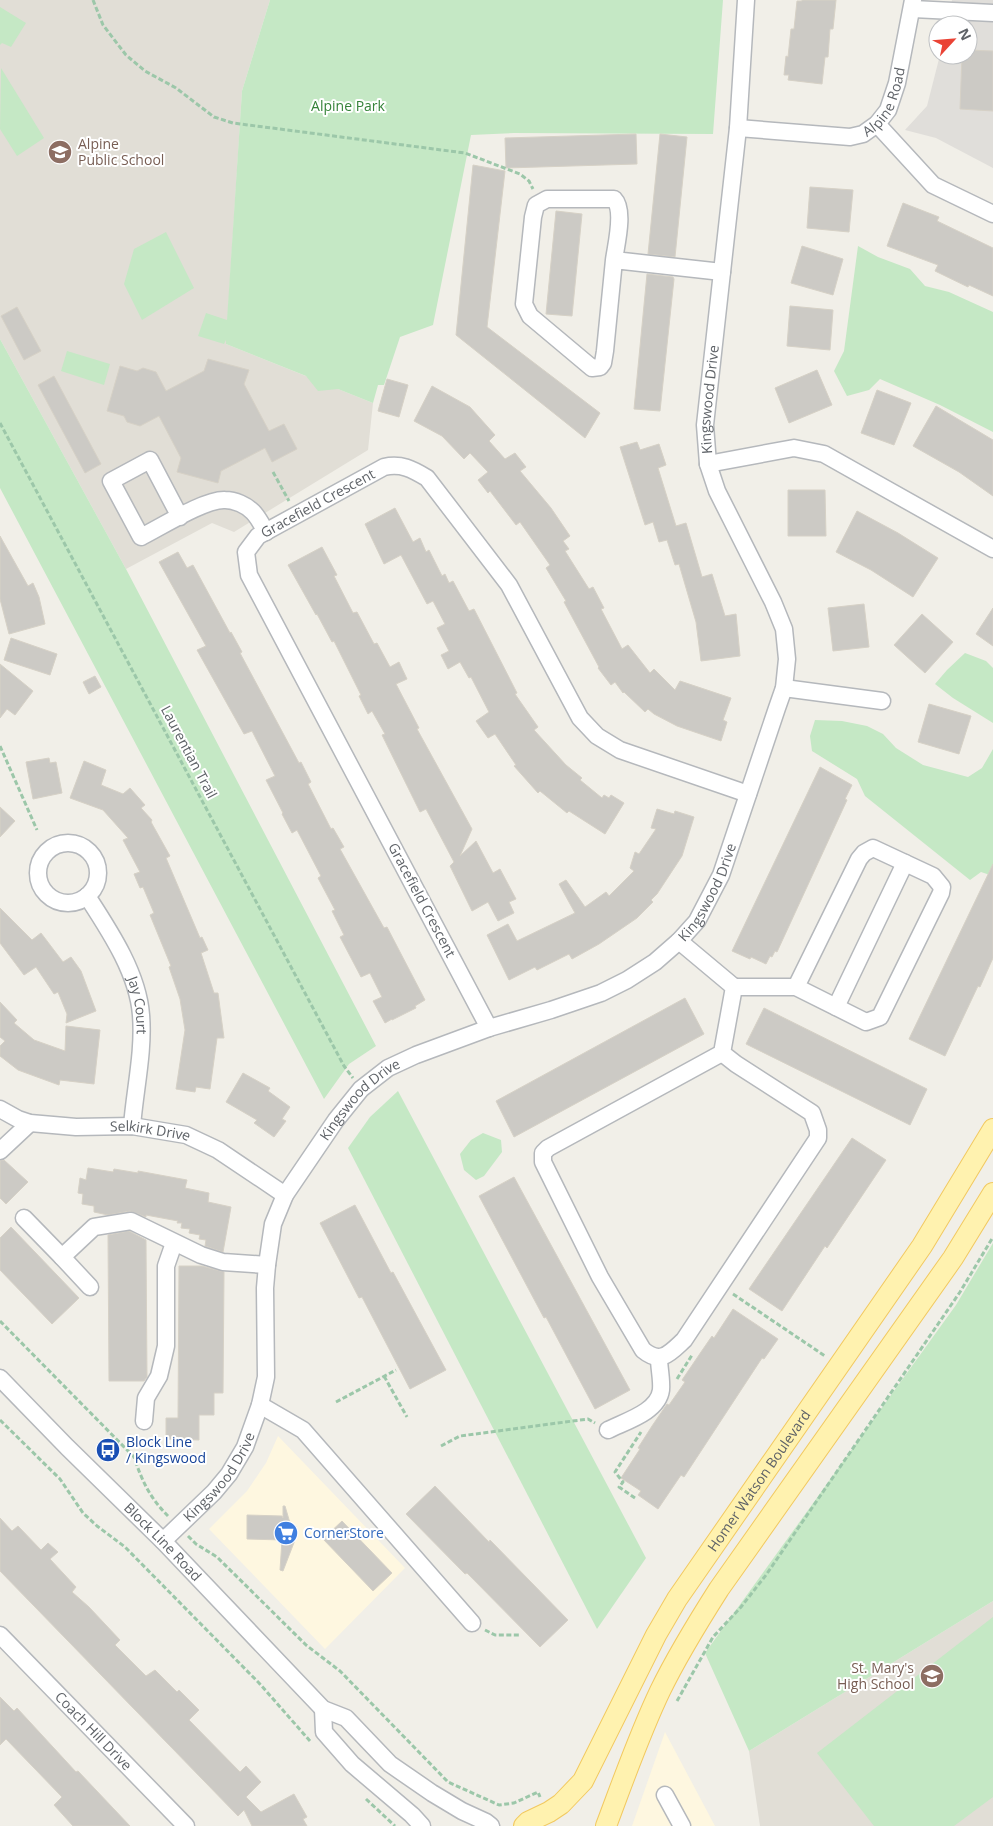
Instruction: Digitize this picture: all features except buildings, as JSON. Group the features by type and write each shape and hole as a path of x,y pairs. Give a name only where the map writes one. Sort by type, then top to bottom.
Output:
{"main road":[{"name":"Homer Watson Boulevard","path":"524,1826 561,1804 583,1781 656,1634 677,1599 922,1246 993,1129"},
{"path":"606,1826 636,1746 660,1691 695,1627 719,1589 953,1258 993,1194"}],"street":[{"name":"Kingswood Drive","path":"163,1541 214,1492 229,1474 245,1447 260,1405 266,1377 266,1265 274,1224 285,1195 336,1120 362,1089 388,1068 416,1055 489,1028 601,993 627,980 655,962 679,941 697,921 721,875 784,688 787,659 784,628 773,602 717,491 708,464 705,425 738,128 746,0"},
{"path":"913,5 993,13"},
{"name":"Alpine Road","path":"738,128 850,137 863,134 877,124 888,110 896,83 913,5"},
{"path":"877,124 933,185 993,214"},
{"path":"547,199 614,199 618,204 620,214 614,260 603,363 600,367 592,368 530,316 526,310 524,304 536,204 547,199"},
{"path":"614,260 722,272"},
{"path":"708,464 794,448 824,454 993,550"},
{"path":"180,517 150,460 111,481 140,537 212,502 226,500 243,504 254,513 266,532"},
{"name":"Gracefield Crescent","path":"489,1028 249,575 246,552 258,536 384,467 394,465 410,468 427,478 509,585 580,718 597,736 620,750 748,794"},
{"path":"784,688 882,701"},
{"path":"679,941 734,987 796,987 866,1022 880,1017 908,962 942,887 933,876 874,848 864,853 859,859 796,987"},
{"path":"836,1007 905,863"},
{"name":"Jay Court","path":"87,896 108,928 126,963 136,989 141,1013 141,1038 132,1126"},
{"path":"722,1053 734,987"},
{"path":"722,1053 812,1113 818,1130 818,1138 684,1340 670,1353 659,1358 651,1356 643,1350 602,1281 543,1162 543,1153 548,1148 722,1053"},
{"name":"Selkirk Drive","path":"0,1109 30,1123 76,1127 132,1126 186,1135 218,1150 285,1195"},
{"path":"0,1151 30,1123"},
{"path":"24,1218 90,1288"},
{"path":"62,1257 94,1227 131,1221 201,1255 223,1262 266,1265"},
{"path":"144,1421 146,1398 159,1376 166,1346 166,1266 174,1243"},
{"path":"608,1430 646,1411 657,1402 661,1390 659,1358"},
{"name":"Block Line Road","path":"0,1378 163,1541 323,1709 346,1718 390,1764 432,1793 490,1826"},
{"path":"260,1405 303,1430 472,1623"},
{"name":"Coach Hill Drive","path":"0,1635 186,1826"},
{"path":"323,1709 324,1732 352,1764 414,1816 422,1826"},
{"path":"665,1794 682,1826"}],"path":[{"path":"93,0 103,25 126,55 144,70 176,88 214,117 243,124 465,153 520,174 528,181 541,202"},
{"name":"Laurentian Trail","path":"0,423 344,1066 362,1089"},
{"path":"273,472 296,515"},
{"path":"0,746 37,830"},
{"path":"674,1705 713,1637 766,1575 960,1292 993,1237"},
{"path":"720,1286 825,1356"},
{"path":"0,1321 134,1457 142,1480 160,1508"},
{"path":"336,1402 396,1370"},
{"path":"384,1376 407,1417"},
{"path":"441,1446 460,1436 588,1419 608,1430"},
{"path":"0,1420 60,1479 83,1512 97,1526 125,1547 259,1683 286,1714"},
{"path":"196,1544 217,1557 306,1645 340,1671 448,1782 499,1805 514,1803 538,1792"},
{"path":"472,1623 495,1635 521,1635"}],"shaded area":[{"path":"0,0 270,0 242,91 226,344 373,403 368,450 234,532 212,523 126,569 0,339"},
{"path":"952,0 993,0 993,168 936,138 905,130 927,106 937,65 978,65 978,15 949,15"},
{"path":"278,1436 405,1568 325,1649 209,1529 247,1491 266,1463"},
{"name":"St. Mary's High School","path":"993,1601 993,1826 760,1826 749,1751"},
{"path":"665,1732 715,1826 632,1826"}],"green space":[{"name":"Alpine Park","path":"270,0 723,0 713,134 514,133 471,135 433,325 400,337 384,385 378,385 373,403 338,389 318,391 306,376 226,344 226,340 224,344 198,336 206,313 227,320 242,91"},
{"path":"0,7 26,23 11,47 2,43 0,45"},
{"path":"1,68 44,138 17,156 0,129"},
{"path":"166,232 194,288 142,320 124,284 134,249"},
{"path":"858,246 878,257 910,269 925,286 949,292 993,312 993,432 940,405 880,379 869,390 847,396 834,371 844,351"},
{"path":"0,339 126,569 376,1046 349,1064 324,1099 0,488"},
{"path":"67,351 110,364 104,385 61,371"},
{"path":"965,653 986,661 993,668 993,723 953,698 935,684"},
{"path":"815,720 842,721 867,726 883,734 896,748 923,765 968,777 982,768 993,749 993,876 981,872 970,880 865,796 857,779 812,751 810,736"},
{"path":"398,1091 646,1558 597,1629 348,1148 370,1117"},
{"path":"483,1133 501,1140 502,1152 484,1176 476,1180 464,1170 460,1154 471,1140"},
{"path":"993,1243 993,1601 749,1751 705,1653 956,1305"},
{"name":"St. Mary's High School","path":"993,1617 993,1797 954,1826 874,1826 817,1753"}],"place":[{"name":"Alpine Public School","path":"60,152"},
{"name":"Block Line / Kingswood","path":"108,1450"},
{"name":"CornerStore","path":"286,1533"},
{"name":"St. Mary's High School","path":"932,1676"}]}
